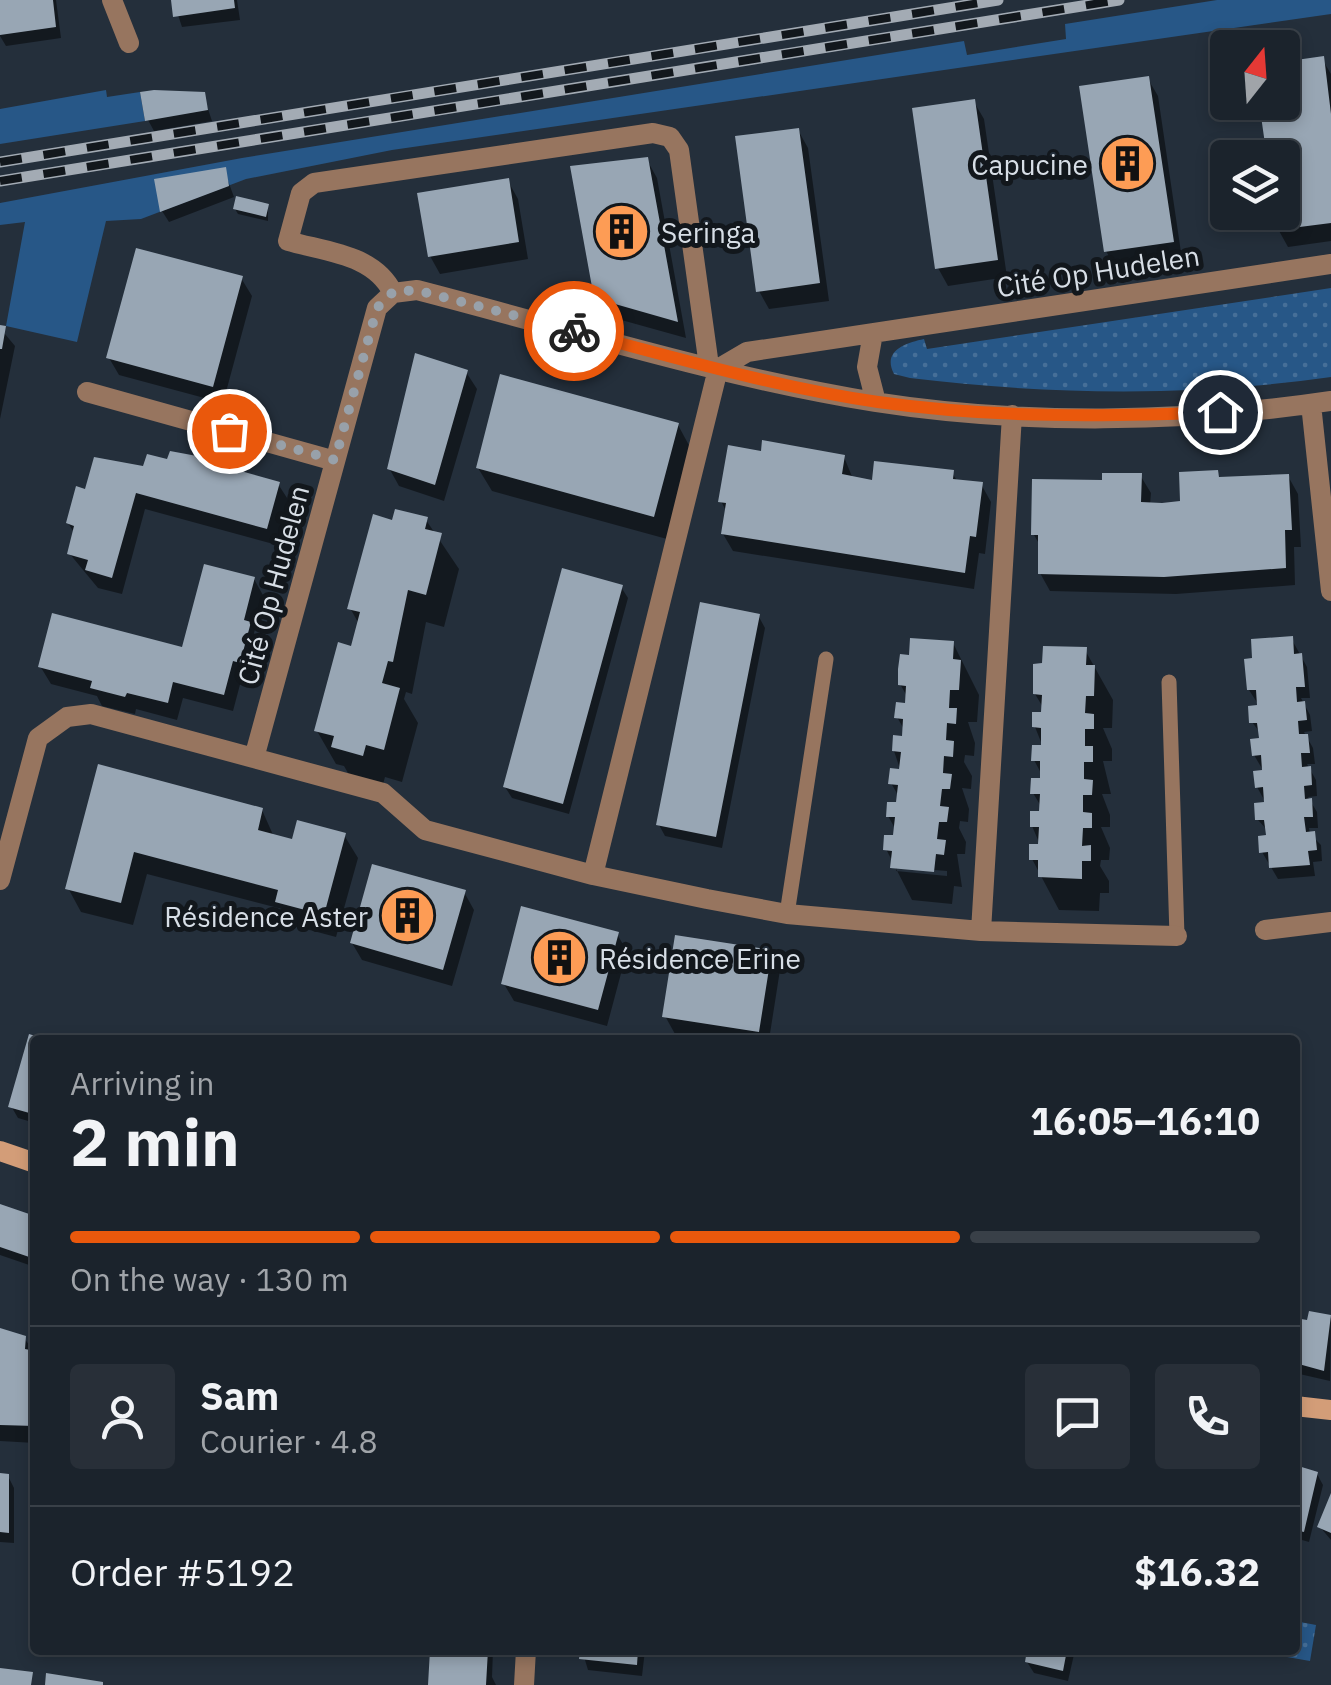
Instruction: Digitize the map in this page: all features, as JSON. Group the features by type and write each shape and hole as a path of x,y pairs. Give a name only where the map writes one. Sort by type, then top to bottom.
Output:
{"main road":[{"path":"0,1151 30,1162"},
{"path":"1300,1407 1328,1412"}],"street":[{"path":"112,0 129,44"},
{"path":"593,875 714,368 679,150 670,136 653,133 314,183 301,193 288,241 368,263 384,275 393,292 416,290 714,368 876,402 1012,415 1144,415 1321,402 1331,591"},
{"name":"Cité Op Hudelen","path":"714,368 747,352 1331,264"},
{"name":"Cité Op Hudelen","path":"254,758 377,308 393,292"},
{"path":"874,334 867,367 876,402"},
{"path":"87,392 335,460"},
{"path":"981,930 1012,415"},
{"path":"0,880 38,738 67,717 92,714 383,793 425,830 593,875 787,914 981,930 1176,936"},
{"path":"1264,930 1331,922"},
{"path":"524,1685 526,1655"}],"lane":[{"path":"787,914 826,659"},
{"path":"1169,682 1176,936"}],"shaded area":[{"path":"1217,0 1331,0 1331,14 392,150 246,179 141,219 106,221 77,342 6,326 25,222 0,225 0,203 242,158 964,41 967,55 1066,39 1065,24"},
{"path":"106,90 107,97 140,92 145,121 0,144 0,109"},
{"path":"1331,288 1331,377 1173,391 1068,390 910,378 894,374 891,366 897,349 924,339 927,349"},
{"path":"1300,1622 1316,1625 1310,1661 1276,1655 1300,1655"}],"building":[{"path":"0,0 53,0 56,27 0,35"},
{"path":"171,0 234,0 235,8 173,17"},
{"path":"1324,56 1331,114 1331,223 1300,227 1300,140 1264,140 1262,120 1300,120 1300,59"},
{"name":"Capucine","path":"1149,76 1174,242 1104,252 1079,86"},
{"path":"140,92 205,92 208,110 145,121"},
{"path":"975,99 998,260 935,269 912,108"},
{"path":"799,128 820,283 756,292 735,136"},
{"name":"Seringa","path":"648,157 678,322 594,298 570,166"},
{"path":"226,167 229,186 160,212 154,179"},
{"path":"509,178 519,242 428,257 417,193"},
{"path":"236,196 269,204 266,217 233,209"},
{"path":"136,248 243,276 213,387 106,358"},
{"path":"0,325 6,326 2,349 0,349"},
{"path":"415,353 468,370 435,485 387,469"},
{"path":"500,374 679,423 654,517 476,468"},
{"path":"762,440 845,455 842,474 872,480 874,461 954,470 953,479 983,482 976,537 970,536 965,573 721,534 726,503 718,502 728,445 761,451"},
{"path":"170,451 224,461 223,466 280,482 267,529 136,493 112,578 85,570 88,560 67,554 74,526 66,523 76,486 85,489 94,457 143,466 147,454 167,459"},
{"path":"1218,470 1219,477 1289,474 1292,530 1285,530 1286,568 1164,577 1038,574 1038,535 1031,535 1032,479 1102,480 1102,473 1142,473 1141,502 1162,503 1180,501 1179,472"},
{"path":"395,509 428,517 425,529 442,533 426,595 408,590 393,662 388,661 382,683 400,688 384,750 366,745 363,756 331,747 334,736 314,731 338,642 351,646 360,612 347,609 373,514 392,520"},
{"path":"204,564 255,577 244,620 251,622 240,663 233,661 224,695 173,682 168,703 127,693 125,697 90,688 92,681 38,667 52,613 182,647"},
{"path":"562,568 623,585 563,804 503,787"},
{"path":"700,602 760,614 716,837 656,825"},
{"path":"1293,636 1294,654 1302,653 1305,687 1296,687 1297,702 1305,701 1307,720 1298,721 1299,734 1308,734 1310,753 1301,753 1302,767 1311,766 1312,785 1304,786 1305,799 1312,798 1313,817 1304,817 1306,832 1315,831 1317,850 1308,851 1310,865 1269,868 1268,852 1259,853 1258,836 1266,835 1264,820 1255,820 1254,803 1264,802 1263,787 1255,788 1253,771 1262,770 1261,755 1252,756 1250,739 1259,738 1257,723 1249,723 1248,706 1257,705 1256,690 1247,690 1244,659 1252,658 1251,639"},
{"path":"910,638 954,641 953,659 961,660 959,690 950,690 949,708 957,708 956,724 947,723 946,740 954,741 953,757 944,756 943,773 952,774 950,789 942,789 940,806 949,807 947,822 939,822 937,839 946,840 944,855 936,854 934,872 890,868 892,851 883,850 884,835 893,835 895,817 886,817 887,802 896,802 898,785 888,784 890,768 899,769 901,752 892,751 893,735 902,736 903,719 894,718 896,702 905,703 906,686 898,685 898,669 900,654 909,655"},
{"path":"1043,646 1087,647 1086,665 1095,665 1094,696 1086,696 1085,713 1094,714 1094,729 1085,729 1085,746 1093,746 1093,762 1084,762 1084,779 1093,780 1092,795 1083,795 1083,812 1092,813 1092,828 1083,828 1082,846 1091,845 1091,861 1082,861 1082,879 1038,877 1038,860 1029,860 1029,844 1038,844 1039,827 1030,827 1030,811 1039,811 1040,794 1030,794 1031,778 1040,778 1040,761 1031,761 1032,745 1041,745 1041,728 1032,727 1032,712 1041,712 1042,695 1033,694 1033,664 1042,663"},
{"path":"98,764 263,808 258,830 292,839 297,820 346,833 324,915 275,902 278,890 134,852 121,903 65,889"},
{"name":"Résidence Aster","path":"372,864 466,890 443,970 350,943"},
{"name":"Résidence Erine","path":"521,906 619,932 598,1010 501,984"},
{"path":"675,935 772,950 759,1032 662,1017"},
{"path":"29,1034 32,1035 30,1113 8,1107"},
{"path":"0,1204 30,1214 30,1257 0,1247"},
{"path":"1309,1311 1331,1315 1324,1371 1300,1364 1300,1319 1307,1320"},
{"path":"0,1328 26,1336 25,1349 30,1350 30,1426 0,1425"},
{"path":"1300,1467 1318,1472 1304,1532 1300,1531"},
{"path":"0,1473 9,1474 9,1533 0,1532"},
{"path":"1331,1493 1331,1533 1317,1527"},
{"path":"430,1655 488,1655 486,1685 428,1685"},
{"path":"579,1655 638,1655 637,1665 579,1659"},
{"path":"1026,1655 1066,1655 1063,1671 1025,1662"},
{"path":"0,1668 33,1672 31,1685 0,1685"},
{"path":"46,1673 103,1682 103,1685 45,1685"}],"railway":[{"path":"0,162 998,0"},
{"path":"0,181 1119,0"}],"way so far":[{"path":"229,431 335,460 377,308 393,292 416,290 574,331"}],"place":[{"name":"Capucine","path":"1127,164"},
{"name":"Seringa","path":"622,232"},
{"name":"Résidence Aster","path":"407,916"},
{"name":"Résidence Erine","path":"560,958"}],"route":[{"path":"574,331 718,369 876,402 1012,415 1220,412"}]}
